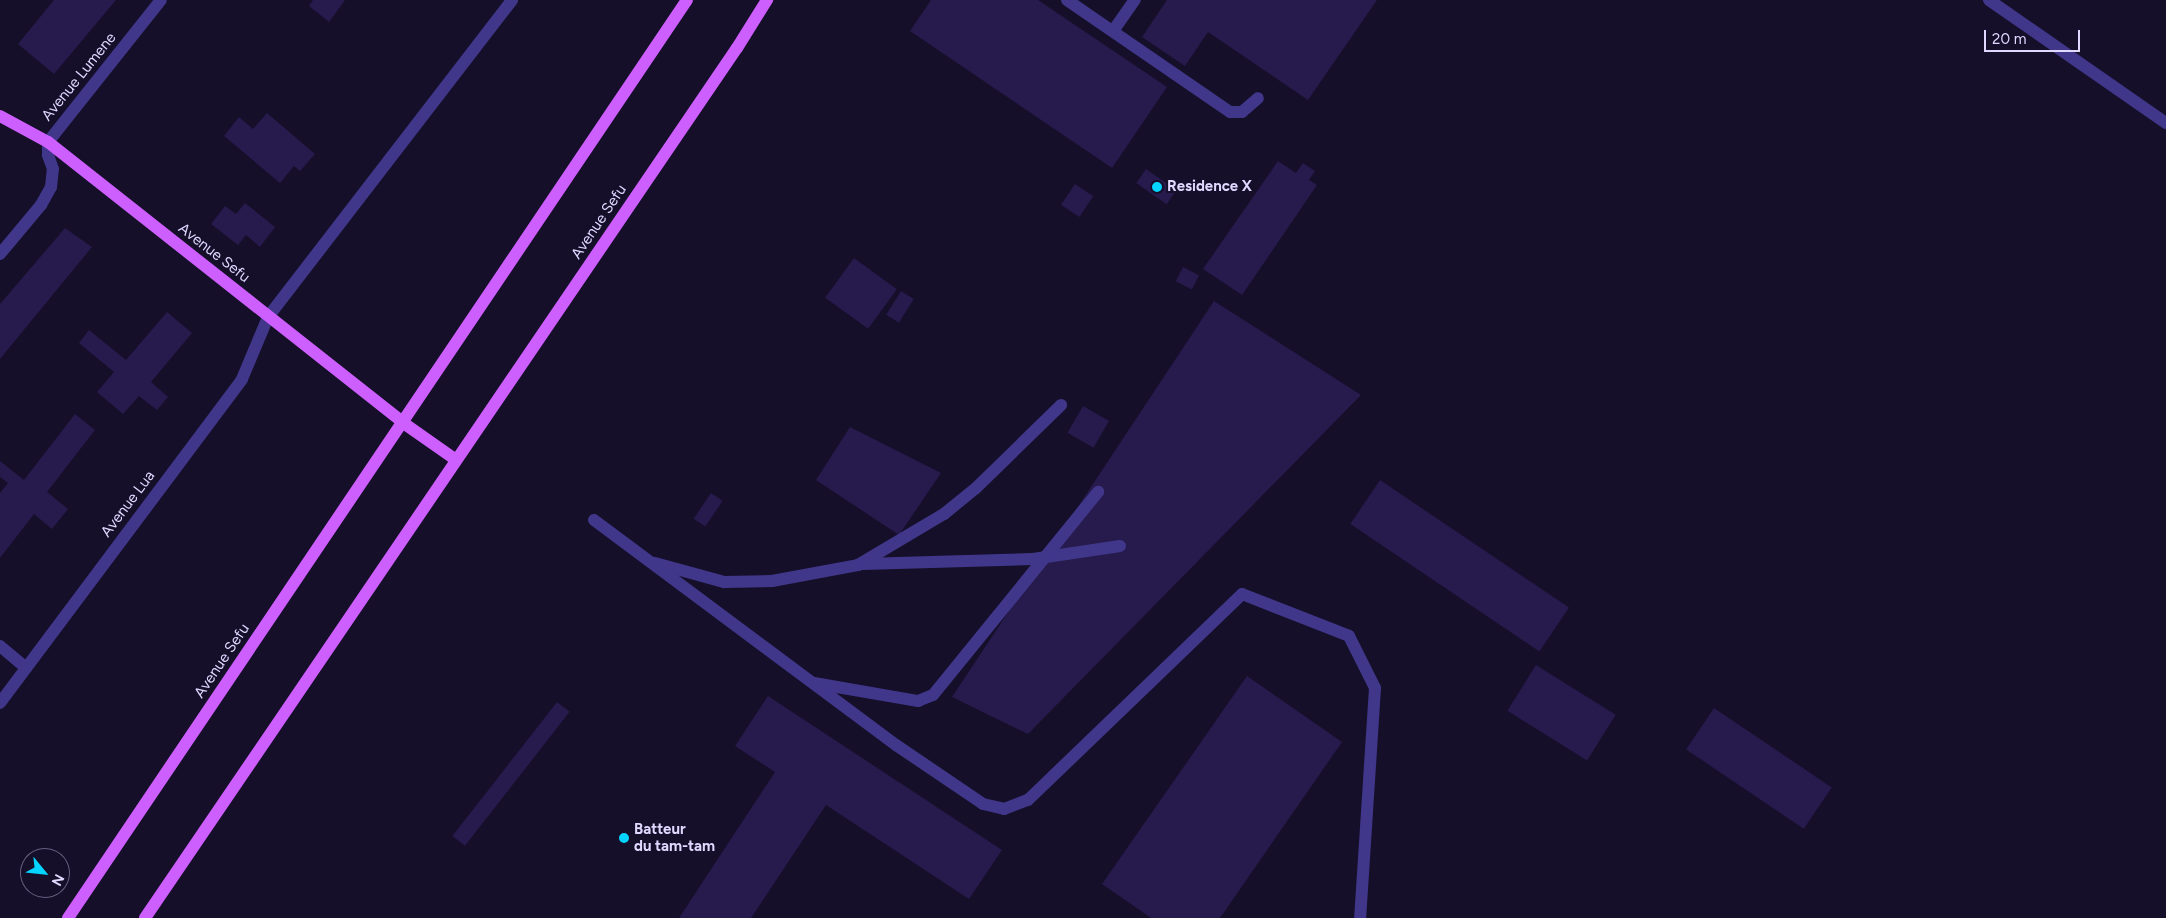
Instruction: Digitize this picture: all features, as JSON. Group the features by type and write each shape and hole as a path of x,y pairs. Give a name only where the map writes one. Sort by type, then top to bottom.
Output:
{"main road":[{"name":"Avenue Sefu","path":"68,918 688,0"},
{"name":"Avenue Sefu","path":"145,918 737,48 767,0"},
{"name":"Avenue Sefu","path":"0,116 48,142 402,422 456,460"}],"street":[{"name":"Avenue Lumene","path":"0,254 41,205 51,187 52,169 48,155 48,142 161,0"},
{"name":"Avenue Lua","path":"0,703 242,379 268,317 512,0"},
{"path":"1067,0 1230,112 1242,112 1258,98"},
{"path":"1113,31 1135,0"},
{"path":"1989,0 2166,123"},
{"path":"858,565 944,514 976,488 1061,405"},
{"path":"812,682 918,701 933,695 1048,556 1098,492"},
{"path":"594,520 896,745 983,804 1004,809 1028,800 1242,594 1349,636 1375,688 1360,918"},
{"path":"648,561 724,582 772,581 858,565 1033,558 1120,546"},
{"path":"0,646 26,668"}],"building":[{"path":"54,0 116,0 54,74 18,44"},
{"path":"313,0 345,0 329,22 309,6"},
{"path":"931,0 1038,0 1167,87 1112,168 910,31"},
{"path":"1167,0 1377,0 1308,100 1208,32 1185,66 1142,37"},
{"path":"267,113 315,154 300,171 294,166 280,183 224,136 239,117 253,129"},
{"path":"1278,161 1296,173 1303,163 1315,171 1309,180 1317,185 1242,295 1203,269"},
{"name":"Residence X","path":"1146,169 1176,190 1167,204 1136,183"},
{"path":"1075,184 1093,196 1079,217 1061,205"},
{"path":"245,203 275,227 260,247 246,235 238,245 211,224 225,206 236,214"},
{"path":"65,228 92,247 0,359 0,304"},
{"path":"854,258 897,289 868,329 825,298"},
{"path":"1183,267 1199,275 1192,289 1176,281"},
{"path":"901,291 914,299 899,323 886,315"},
{"path":"1214,301 1361,395 1028,734 952,697"},
{"path":"167,312 192,333 151,382 168,397 157,410 139,396 123,414 97,392 114,372 79,343 89,330 126,360"},
{"path":"1083,406 1109,421 1093,448 1068,433"},
{"path":"75,414 95,430 47,492 68,509 52,529 34,514 0,558 0,493 8,483 0,477 0,461 24,480"},
{"path":"850,427 941,473 899,535 816,480"},
{"path":"1380,480 1569,607 1539,651 1350,524"},
{"path":"711,493 723,501 705,527 694,519"},
{"path":"1536,665 1616,715 1587,761 1507,711"},
{"path":"1247,676 1342,742 1220,918 1151,918 1102,884"},
{"path":"768,696 1002,850 969,899 826,805 751,918 679,918 775,772 735,746"},
{"path":"557,702 570,712 465,846 452,836"},
{"path":"1714,708 1832,787 1804,829 1686,749"}],"place":[{"name":"Residence X","path":"1157,187"},
{"name":"Batteur du tam-tam","path":"624,838"}]}
